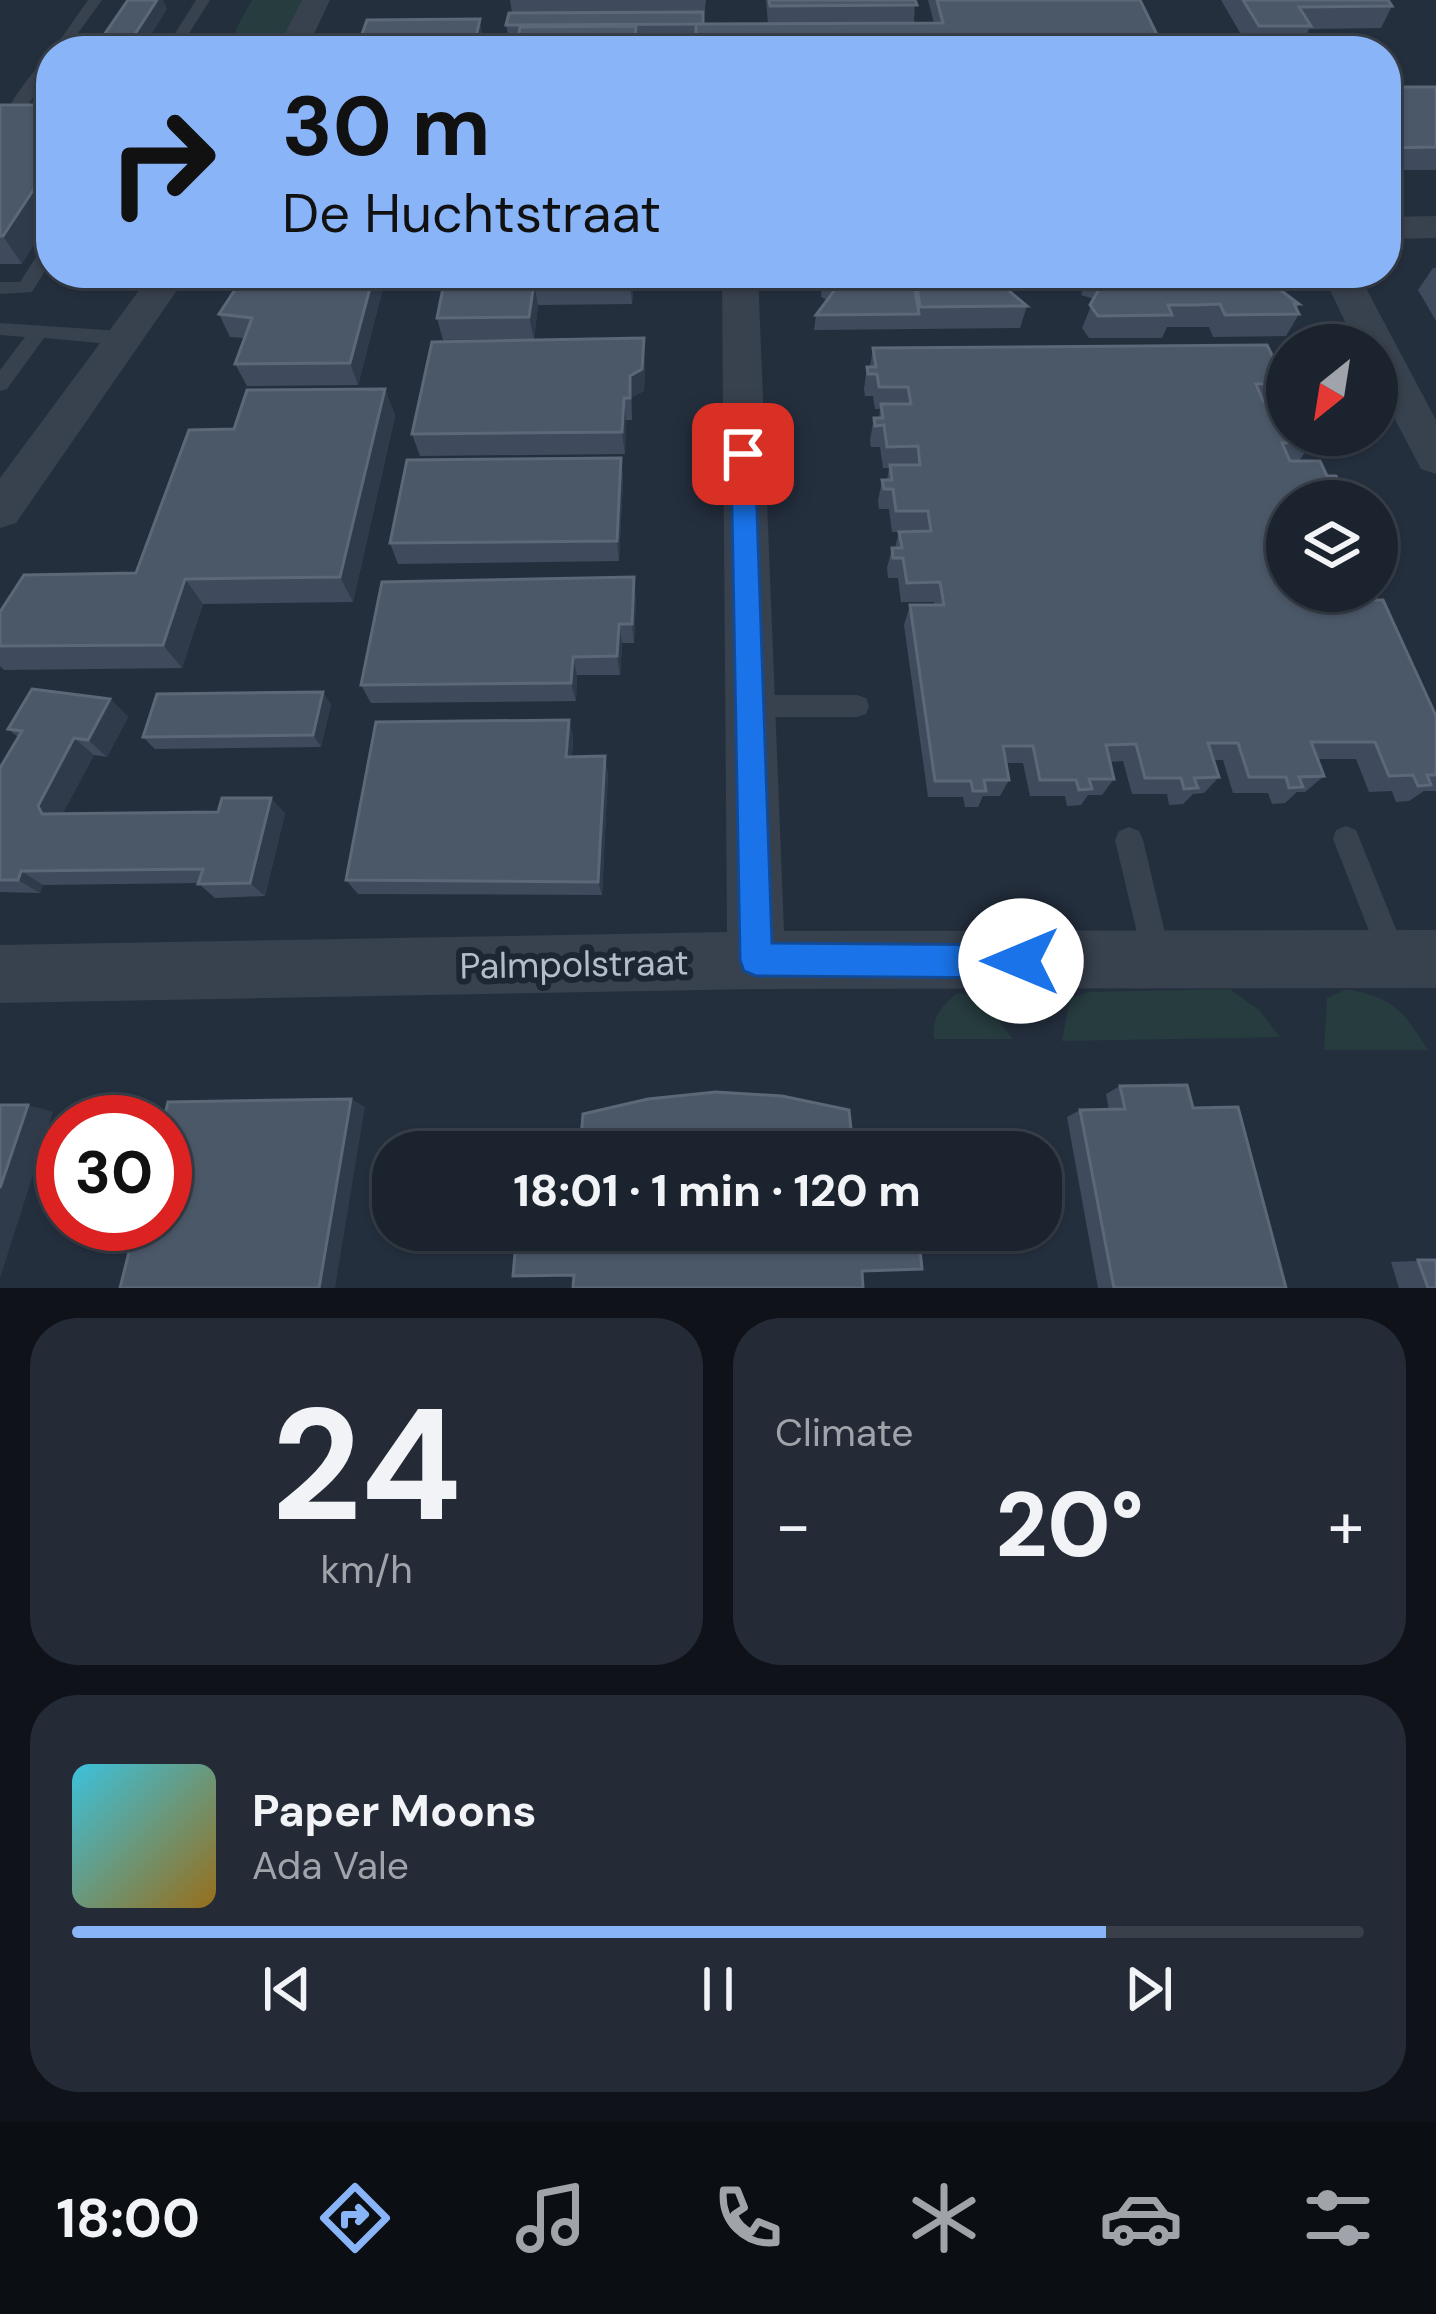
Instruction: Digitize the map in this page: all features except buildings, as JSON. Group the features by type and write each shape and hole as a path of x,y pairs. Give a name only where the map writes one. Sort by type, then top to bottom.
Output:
{"street":[{"path":"298,36 316,0"},
{"path":"1401,228 1436,227"},
{"path":"0,511 159,288"},
{"path":"741,288 756,960"},
{"path":"1347,288 1365,324"},
{"path":"1398,387 1436,458"},
{"name":"Palmpolstraat","path":"0,974 756,960 1415,959"}],"lane":[{"path":"68,36 95,0"},
{"path":"180,36 203,0"},
{"path":"0,140 36,79"},
{"path":"0,288 26,288 36,272"},
{"path":"0,328 121,338"},
{"path":"0,384 39,332"},
{"path":"751,706 857,706"},
{"path":"1346,839 1415,959"},
{"path":"1129,840 1158,960"}],"green space":[{"path":"252,0 302,0 284,36 232,36"},
{"path":"1230,989 1260,1011 1280,1037 1062,1041 1070,999 1088,992"},
{"path":"1346,989 1396,1008 1428,1050 1324,1050 1327,998"},
{"path":"957,993 980,996 1013,1039 934,1039 938,1013"}],"route":[{"path":"743,454 756,960 1021,961"}]}
